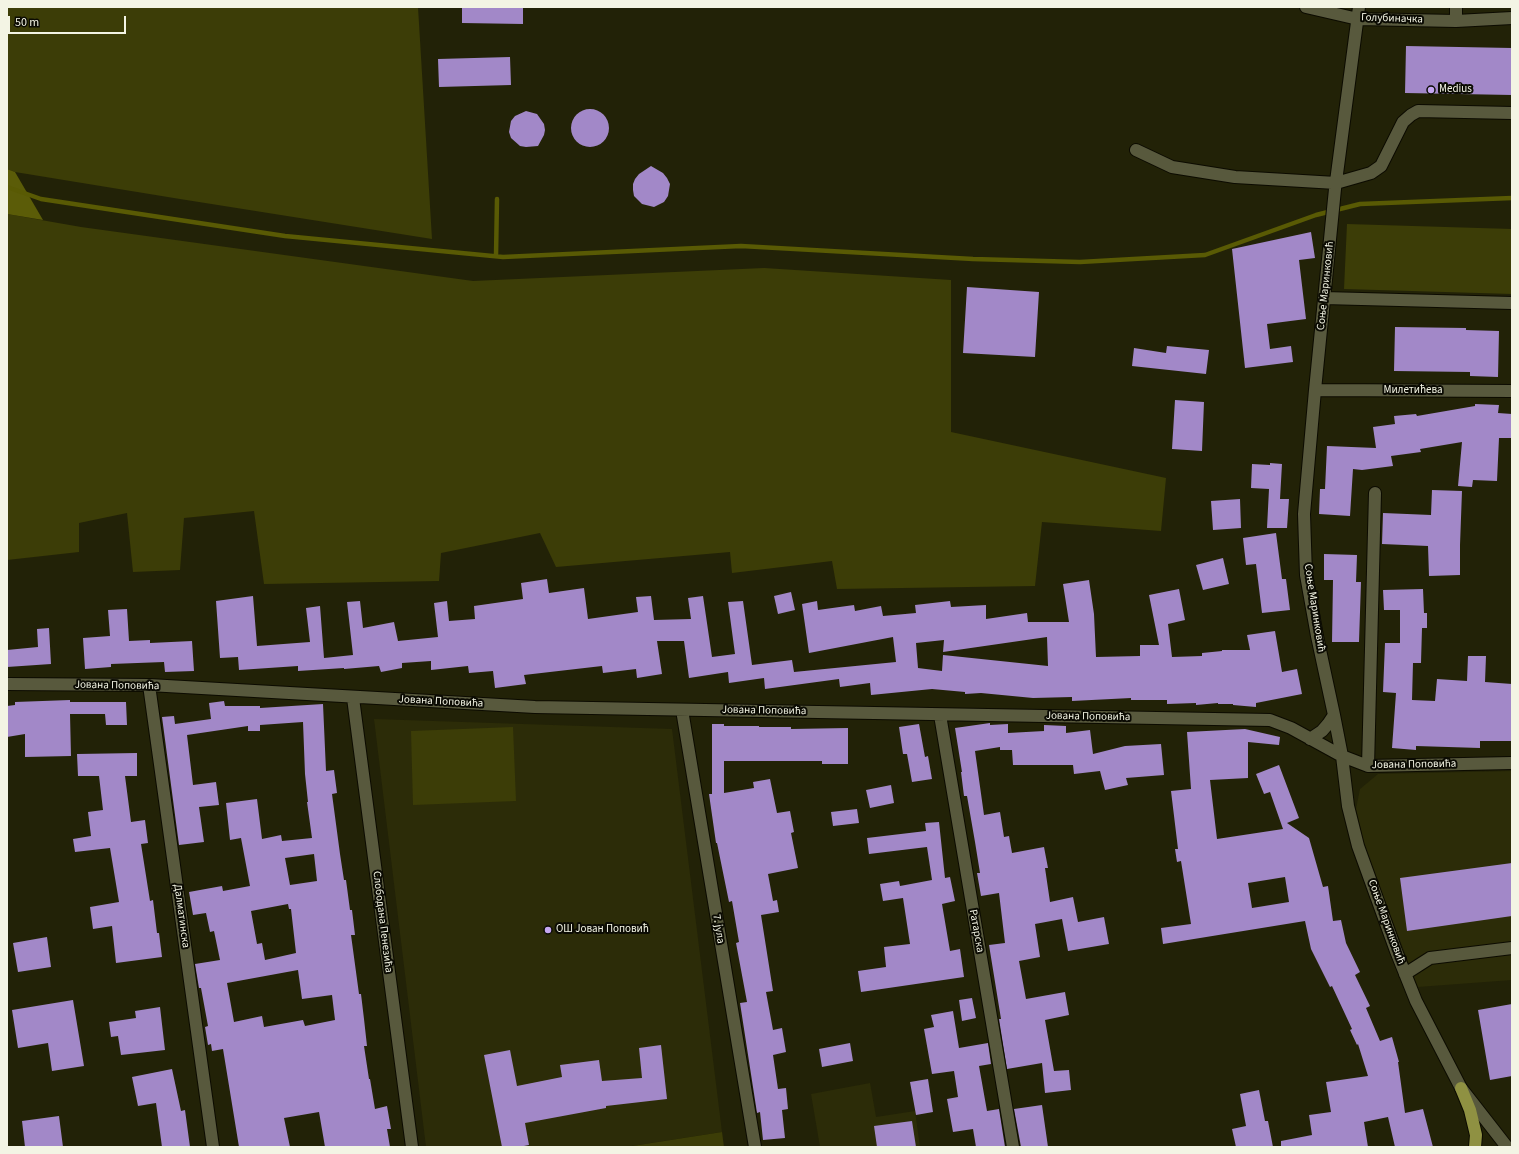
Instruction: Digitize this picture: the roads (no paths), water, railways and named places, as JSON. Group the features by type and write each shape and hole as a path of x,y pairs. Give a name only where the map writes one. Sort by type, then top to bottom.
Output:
{"main road":[{"path":"1460,1088 1470,1110 1476,1135 1475,1147"}],"street":[{"name":"Голубиначка","path":"1306,7 1456,21 1512,18"},
{"path":"1456,7 1456,21"},
{"name":"Соње Маринковић","path":"1359,13 1335,186 1315,390 1304,514 1306,575 1342,756 1348,806 1358,846 1416,1001 1460,1088 1507,1142"},
{"path":"1136,150 1172,167 1235,177 1335,186 1371,173 1381,166 1403,122 1418,111 1512,113"},
{"path":"1324,298 1512,303"},
{"name":"Милетићева","path":"1315,390 1512,392"},
{"path":"1368,766 1375,493"},
{"name":"Јована Поповића","path":"7,684 149,685 353,698 535,707 1270,720 1291,728 1342,756 1368,766 1512,763"},
{"name":"Далматинска","path":"149,685 213,1147"},
{"name":"Слободана Пенезића","path":"353,698 412,1147"},
{"name":"7. јула","path":"682,710 755,1147"},
{"path":"1310,739 1322,731 1334,714"},
{"name":"Ратарска","path":"940,715 1013,1147"},
{"path":"1405,974 1430,958 1512,948"}],"waterway":[{"path":"7,187 41,199 285,236 503,257 741,246 973,259 1080,262 1205,255 1316,215 1360,204 1512,198"},
{"path":"496,256 497,199"}],"place":[{"name":"Medius","path":"1431,90"},
{"name":"ОШ Јован Поповић","path":"548,930"}]}
